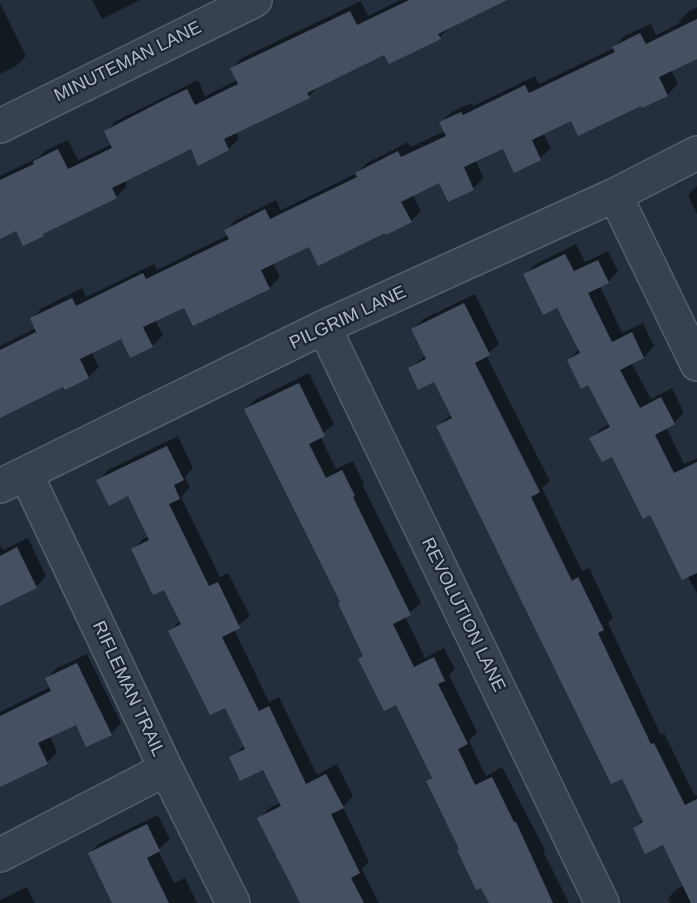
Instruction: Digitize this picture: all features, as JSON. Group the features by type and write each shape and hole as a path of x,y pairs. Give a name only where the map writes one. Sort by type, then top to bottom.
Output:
{"street":[{"name":"MINUTEMAN LANE","path":"0,126 218,8 255,0"},
{"name":"PILGRIM LANE","path":"13,480 324,327 615,195 697,153"},
{"path":"615,195 697,364"},
{"name":"REVOLUTION LANE","path":"324,327 602,903"},
{"name":"RIFLEMAN TRAIL","path":"13,480 166,769 232,903"},
{"path":"0,855 166,769"}],"building":[{"path":"409,0 507,0 438,34 441,39 389,64 384,55 307,93 310,98 224,139 229,150 198,166 191,149 112,188 117,198 23,246 16,231 0,239 0,180 34,164 33,161 58,149 68,169 112,148 104,131 166,99 187,89 195,105 238,84 230,68 350,11 357,25"},
{"path":"697,19 697,59 659,77 668,96 642,108 641,106 578,136 571,121 532,140 541,160 514,173 503,149 464,167 474,190 448,202 439,183 401,202 412,222 318,266 309,247 261,270 270,289 193,326 184,308 143,327 153,347 130,358 121,339 80,359 89,378 65,390 63,387 0,418 0,350 36,332 30,318 72,298 76,306 143,273 146,279 229,239 224,230 265,209 270,219 357,177 355,173 398,151 401,157 446,136 439,122 461,112 463,115 525,85 529,93 615,52 612,47 640,33 646,44"},
{"path":"565,254 574,271 598,260 609,283 588,293 612,342 632,332 644,358 620,370 640,408 661,397 675,424 655,435 674,473 697,462 697,573 682,580 650,515 643,519 612,457 602,462 589,438 610,427 588,385 581,389 567,360 580,353 557,308 543,315 523,274"},
{"path":"464,303 490,355 475,363 540,492 531,497 572,581 578,577 604,630 598,633 651,744 654,743 685,805 697,799 697,903 691,903 663,845 645,854 633,828 643,822 622,779 611,784 436,426 452,418 434,382 418,390 408,368 426,359 411,329"},
{"path":"299,383 325,436 309,444 326,478 342,470 411,615 393,624 414,667 434,657 445,681 438,684 468,744 458,749 475,785 492,777 516,822 553,903 489,903 481,888 476,890 426,781 432,778 396,705 384,711 358,659 363,656 338,603 340,602 244,409"},
{"path":"167,446 184,480 174,485 180,499 169,504 209,586 218,582 240,628 222,637 259,711 269,706 306,784 326,774 344,808 331,814 360,873 351,878 364,903 300,903 257,818 281,806 263,770 240,781 229,757 245,749 225,708 210,715 168,631 181,624 164,590 153,595 131,549 149,540 128,496 109,506 96,480"},
{"path":"17,547 37,588 0,606 0,556"},
{"path":"77,663 112,735 86,747 76,725 38,743 48,764 0,787 0,716 51,691 45,678"},
{"path":"147,824 160,851 147,858 169,903 112,903 88,853"}]}
